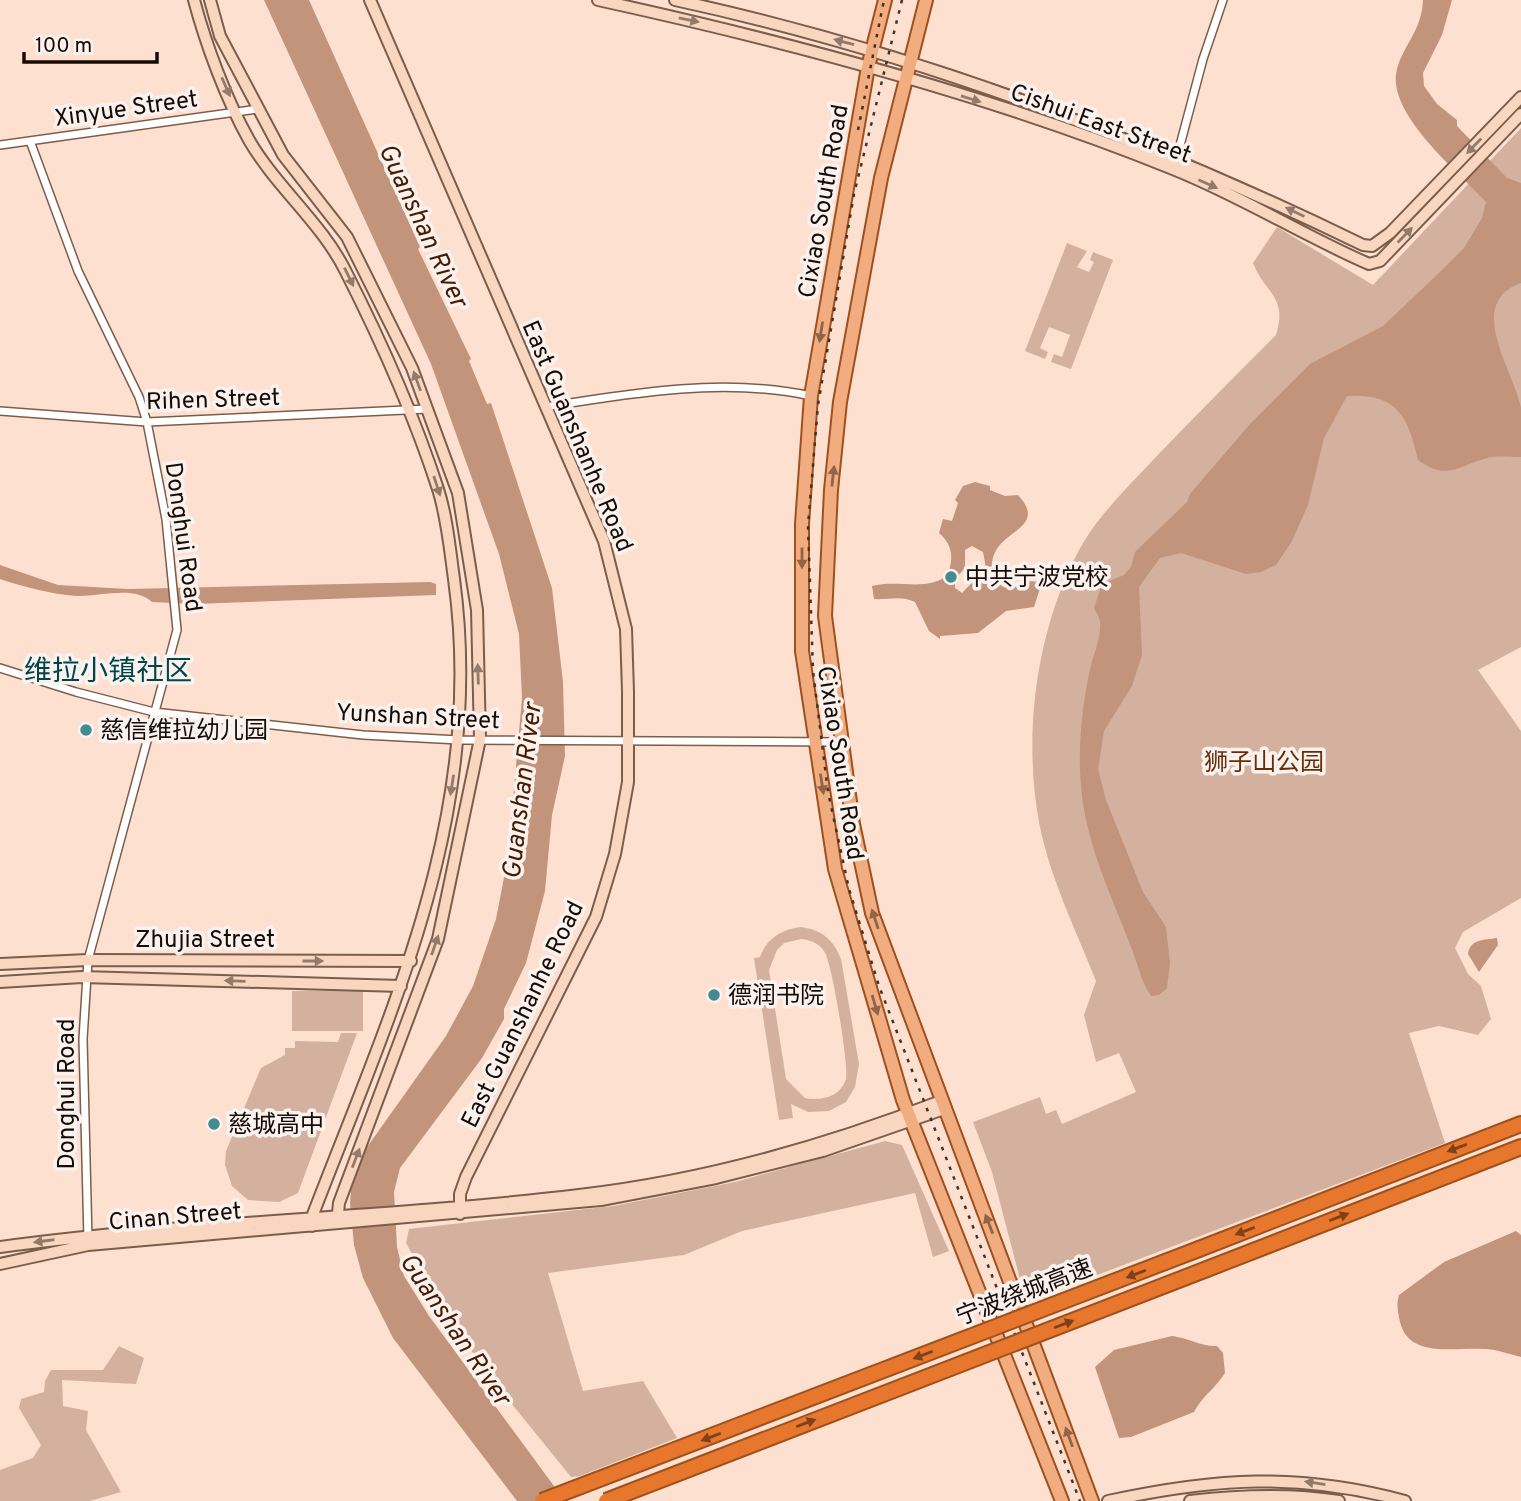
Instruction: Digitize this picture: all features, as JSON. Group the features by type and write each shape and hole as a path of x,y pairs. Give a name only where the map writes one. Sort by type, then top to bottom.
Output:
{"highway":[{"name":"宁波绕城高速","path":"542,1501 1521,1124"},
{"name":"宁波绕城高速","path":"606,1501 1521,1147"}],"main road":[{"name":"Cixiao South Road","path":"885,0 868,67 811,396 802,524 802,651 835,869 910,1118 1062,1501"},
{"path":"910,61 926,0"},
{"name":"Cixiao South Road","path":"910,61 881,178 840,402 831,490 825,616 841,743 853,824 872,913 1092,1501"}],"street":[{"path":"194,0 203,33 250,141 345,268 408,410 439,492 459,614 459,740 435,880 411,961 312,1221"},
{"path":"210,0 220,36 283,155 346,237 412,368 460,506 477,610 480,739 438,939 339,1203 337,1219"},
{"name":"East Guanshanhe Road","path":"370,0 607,554 626,629 626,794 615,854 596,916 466,1177 460,1210"},
{"name":"Cishui East Street","path":"598,0 742,31 868,67 1175,164 1368,264 1380,261 1521,114"},
{"name":"Cishui East Street","path":"675,0 910,61 1175,164 1363,245 1372,246 1390,233 1521,97"},
{"path":"1175,164 1203,59 1223,0"},
{"name":"Xinyue Street","path":"0,145 258,109"},
{"name":"Donghui Road","path":"30,141 78,271 139,397 147,422 166,519 177,630 88,960 83,1039 88,1240"},
{"path":"545,407 662,391 738,387 784,390 811,396"},
{"name":"Rihen Street","path":"0,411 147,422 427,409"},
{"name":"Yunshan Street","path":"0,668 76,692 154,712 363,735 459,740 628,739 841,743"},
{"name":"Zhujia Street","path":"0,964 88,960 411,961"},
{"name":"Zhujia Street","path":"0,982 87,977 401,986"},
{"name":"Cinan Street","path":"0,1247 460,1210 580,1195 705,1173 910,1118 942,1105"},
{"name":"Cinan Street","path":"0,1264 88,1240"},
{"path":"1108,1501 1163,1489 1265,1479 1300,1480 1405,1501"},
{"path":"1190,1501 1246,1494 1308,1496 1339,1501"}],"green space":[{"name":"狮子山公园","path":"1521,128 1521,647 1478,670 1521,731 1521,898 1463,932 1455,948 1468,974 1481,986 1491,1019 1478,1035 1439,1026 1409,1033 1445,1143 1026,1302 992,1172 973,1122 1040,1097 1046,1114 1056,1110 1062,1124 1136,1092 1119,1053 1096,1062 1084,1015 1096,981 1056,883 1039,822 1034,788 1033,719 1037,685 1043,650 1063,585 1077,554 1112,504 1276,335 1279,322 1277,303 1253,263 1277,227 1373,285"},
{"path":"1067,243 1087,251 1077,267 1089,272 1094,262 1090,260 1093,252 1113,260 1071,369 1051,362 1054,354 1062,357 1070,335 1049,327 1040,348 1048,352 1045,359 1025,351"},
{"path":"801,927 821,933 838,952 859,1064 855,1087 846,1102 829,1111 808,1112 791,1104 793,1118 779,1120 754,958 760,957 766,945 776,936","holes":["801,939 814,942 824,951 831,974 845,1055 846,1079 843,1085 835,1094 818,1099 805,1098 786,1079 769,970 777,950 784,943"]},
{"path":"363,990 363,1031 292,1031 292,991"},
{"path":"341,1033 357,1033 298,1193 279,1202 248,1200 232,1186 225,1165 226,1151 261,1068 285,1055 285,1048 295,1048 295,1041 338,1042"},
{"path":"885,1141 902,1145 949,1251 933,1257 915,1193 742,1231 684,1255 548,1273 583,1391 643,1381 677,1438 580,1476 571,1477 490,1377 445,1313 406,1243 409,1229 613,1206 735,1182"},
{"path":"119,1346 144,1358 136,1384 62,1380 63,1406 88,1411 86,1430 121,1492 90,1501 0,1501 0,1470 33,1458 41,1445 19,1408 21,1399 44,1392 45,1381 51,1370 103,1370"}],"water":[{"name":"Guanshan River","path":"264,0 309,0 420,247 418,249 471,359 469,361 487,404 491,403 552,588 563,682 565,756 552,815 545,891 526,963 504,1009 504,1019 482,1058 400,1168 394,1192 397,1247 404,1276 429,1316 565,1501 517,1501 393,1338 363,1278 354,1245 350,1203 352,1179 360,1157 446,1036 473,986 496,919 508,857 522,698 519,634 499,554 431,364"},
{"path":"1423,0 1452,0 1442,35 1423,73 1424,86 1437,104 1457,120 1457,126 1507,178 1521,183 1521,283 1504,293 1496,306 1494,322 1497,339 1521,408 1521,457 1492,457 1447,471 1429,467 1418,460 1410,431 1397,410 1377,398 1347,396 1324,438 1308,505 1292,541 1276,565 1261,572 1246,574 1181,553 1160,558 1139,587 1142,655 1132,686 1104,731 1098,769 1106,800 1143,892 1166,927 1170,963 1167,988 1159,995 1151,996 1098,861 1082,794 1082,719 1100,628 1100,620 1094,608 1102,584 1124,575 1131,567 1135,552 1187,502 1190,494 1250,424 1310,364 1383,326 1464,248 1482,218 1486,202 1413,123 1396,86 1397,69 1420,20"},
{"path":"975,482 990,486 990,490 1005,496 1018,495 1028,512 1027,519 995,552 992,572 998,583 1011,589 1027,581 1042,582 1034,607 1006,611 978,633 940,636 940,639 929,631 915,602 900,598 874,599 872,586 929,583 947,576 951,564 950,547 939,533 943,519 952,521 958,503 955,500 963,486","holes":["972,546 983,552 986,568 962,593 955,588 955,579 965,568 965,550"]},
{"path":"0,565 58,585 128,589 430,582 436,584 436,595 194,604 152,602 136,594 76,596 38,590 0,579"},
{"path":"1497,938 1498,945 1479,972 1468,954 1469,949 1478,941"},
{"path":"1516,1231 1521,1235 1521,1357 1489,1349 1434,1349 1413,1342 1405,1334 1398,1312 1399,1295 1444,1262"},
{"path":"1172,1336 1217,1346 1223,1353 1225,1373 1194,1412 1131,1437 1119,1438 1095,1367 1114,1350"}],"railway":[{"path":"858,130 884,0"},
{"path":"902,0 854,194 818,405 808,526 813,671 828,792 849,889 879,986 1080,1501"}],"place":[{"name":"中共宁波党校","path":"951,577"},
{"name":"慈信·维拉幼儿园","path":"86,730"},
{"name":"德润书院","path":"714,995"},
{"name":"慈城高中","path":"214,1124"}],"district":[{"name":"维拉小镇社区","path":"108,670"}]}
